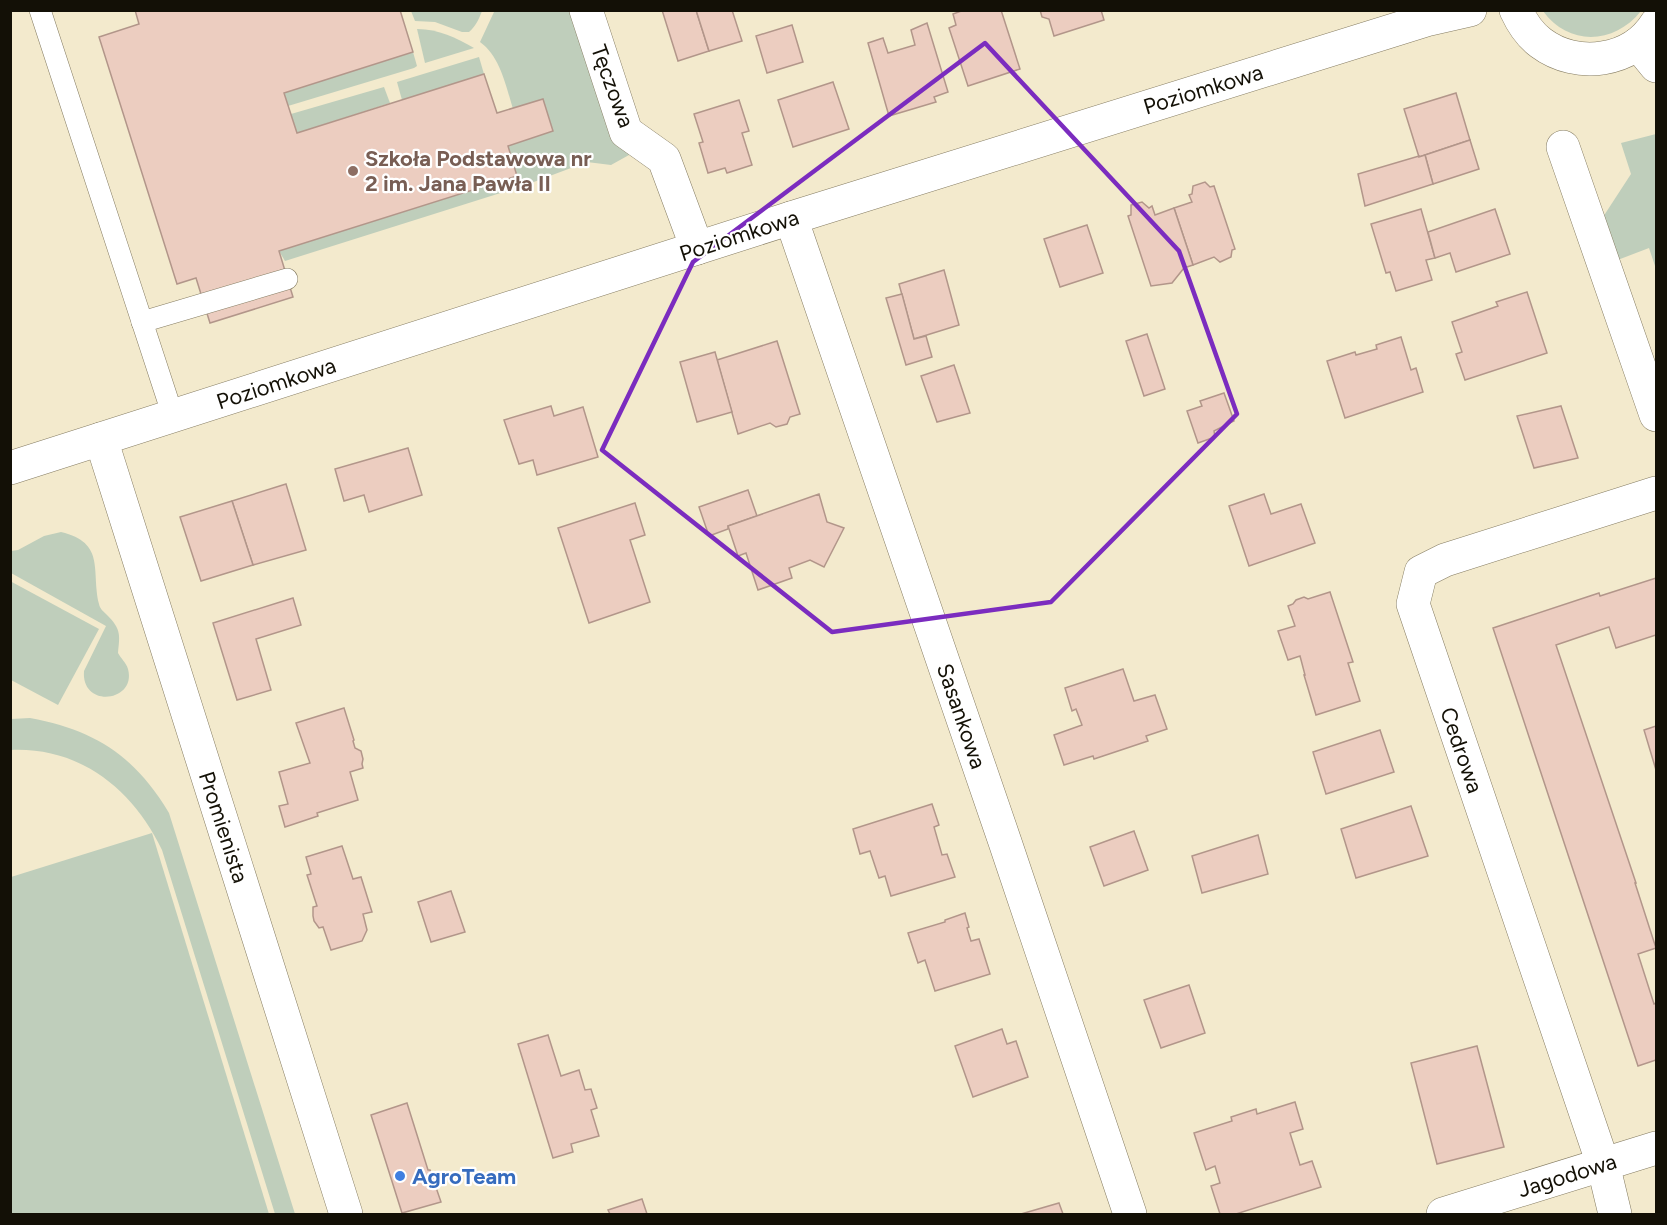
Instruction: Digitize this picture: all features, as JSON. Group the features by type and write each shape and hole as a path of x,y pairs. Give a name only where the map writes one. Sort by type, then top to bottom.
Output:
{"street":[{"name":"Tęczowa","path":"586,10 626,132 664,159 697,248"},
{"name":"Poziomkowa","path":"10,468 791,218 1426,20 1470,10"},
{"path":"1516,10 1523,25 1541,43 1564,55 1589,60 1615,56 1650,45"},
{"path":"1563,147 1656,415"},
{"name":"Sasankowa","path":"791,218 1130,1215"},
{"name":"Promienista","path":"101,439 346,1215"},
{"name":"Cedrowa","path":"1615,1215 1603,1164 1413,604 1421,572 1445,560 1656,493"},
{"name":"Jagodowa","path":"1443,1215 1656,1148"}],"lane":[{"path":"40,10 173,416"},
{"path":"142,322 287,279"}],"highlighted area":[{"path":"985,43 1179,251 1237,414 1051,602 832,632 602,450 693,262"}],"green space":[{"path":"411,10 482,11 471,30 462,32 435,22 415,21"},
{"path":"573,11 628,143 629,155 611,165 587,162 523,186 285,261 279,251 517,176 508,146 553,131 543,99 513,109 497,63 493,55 480,42 494,12"},
{"path":"1543,11 1641,11 1618,30 1592,37 1579,36 1566,31 1554,23"},
{"path":"417,29 440,32 474,48 425,63"},
{"path":"413,52 417,66 414,68 288,106 284,93"},
{"path":"479,57 484,74 402,100 397,82"},
{"path":"384,87 390,103 297,133 291,114"},
{"path":"1656,134 1656,269 1649,248 1615,261 1603,217 1631,174 1621,143"},
{"path":"61,532 85,543 91,551 94,559 99,606 117,628 118,653 126,664 129,680 124,689 108,697 99,696 91,691 85,683 84,671 106,626 11,573 11,551 18,550 44,536"},
{"path":"10,581 99,629 58,705 11,680"},
{"path":"30,718 74,730 94,738 111,749 142,776 169,813 295,1214 275,1214 162,850 136,808 102,776 81,764 60,756 36,751 11,750 11,719"},
{"path":"152,833 269,1214 11,1214 11,877"}],"building":[{"path":"135,10 400,10 413,52 284,93 297,133 484,74 497,113 543,99 553,131 508,146 517,176 279,251 293,297 210,323 196,278 177,284 99,37 139,24"},
{"path":"662,10 696,10 709,51 678,61"},
{"path":"696,10 732,10 742,41 709,51"},
{"path":"964,10 1001,10 1020,69 968,86 949,28 956,25 953,14"},
{"path":"1040,10 1101,10 1104,20 1054,36 1049,19 1042,17"},
{"path":"927,23 948,92 934,97 936,102 889,116 868,43 883,38 888,53 915,45 911,30"},
{"path":"792,25 803,62 767,73 756,36"},
{"path":"833,82 849,129 793,147 778,100"},
{"path":"1456,93 1470,140 1419,157 1404,109"},
{"path":"739,100 749,131 742,133 752,165 727,173 725,168 708,173 699,143 703,142 694,114"},
{"path":"1470,140 1479,169 1433,184 1425,155"},
{"path":"1425,155 1433,184 1365,206 1358,174"},
{"path":"1205,182 1210,187 1214,186 1235,249 1232,250 1231,257 1220,262 1214,257 1193,265 1174,208 1192,202 1189,195 1192,194 1193,186"},
{"path":"1142,202 1149,208 1152,206 1155,215 1174,208 1193,265 1184,268 1172,283 1151,286 1128,216 1131,215 1131,205"},
{"path":"1421,209 1435,258 1426,260 1432,280 1396,291 1390,272 1386,273 1371,224"},
{"path":"1495,209 1510,254 1456,272 1450,253 1435,258 1428,232"},
{"path":"1087,225 1103,273 1060,287 1044,239"},
{"path":"944,270 959,325 914,339 899,284"},
{"path":"1527,292 1547,353 1465,380 1456,354 1462,352 1452,322 1498,306 1496,302"},
{"path":"902,294 914,339 926,336 932,357 906,365 886,298"},
{"path":"1147,334 1165,389 1144,396 1126,341"},
{"path":"1401,337 1411,370 1416,368 1423,392 1345,418 1327,361 1355,352 1356,355 1377,349 1376,345"},
{"path":"777,341 800,414 790,417 787,424 776,427 770,423 738,434 717,360"},
{"path":"715,352 732,412 697,422 680,362"},
{"path":"954,365 970,413 937,422 921,376"},
{"path":"1224,393 1234,421 1214,431 1215,437 1198,443 1187,411 1202,406 1200,401"},
{"path":"551,406 554,416 583,407 598,457 537,475 533,460 519,464 504,420"},
{"path":"1561,406 1578,458 1534,468 1517,416"},
{"path":"408,448 422,495 369,512 364,495 344,501 335,469"},
{"path":"286,484 306,550 253,565 232,501"},
{"path":"748,490 757,516 728,526 728,529 709,536 699,507"},
{"path":"819,494 827,522 844,528 824,567 810,560 789,568 792,578 758,590 746,553 738,556 728,526"},
{"path":"1264,494 1271,514 1301,504 1315,543 1249,566 1229,506"},
{"path":"232,501 253,565 201,581 180,517"},
{"path":"635,503 645,535 630,540 650,602 589,623 558,528"},
{"path":"1656,578 1656,635 1616,648 1609,627 1556,645 1656,948 1638,954 1654,1004 1656,1003 1656,1060 1638,1066 1493,628 1599,593 1600,596"},
{"path":"1330,592 1353,662 1348,663 1360,701 1316,715 1300,656 1288,660 1278,631 1295,626 1288,606 1296,600"},
{"path":"293,598 301,625 256,639 271,690 237,700 213,623"},
{"path":"1123,669 1134,701 1155,695 1167,729 1146,736 1148,741 1094,759 1093,756 1064,765 1054,735 1082,725 1076,709 1072,711 1065,688"},
{"path":"344,708 355,748 361,751 363,759 363,768 350,772 358,800 317,813 318,816 285,827 279,806 288,804 279,772 310,763 296,723"},
{"path":"1656,726 1656,770 1644,730"},
{"path":"1380,730 1394,772 1326,794 1313,752"},
{"path":"932,804 939,825 934,827 942,855 947,854 955,877 891,896 885,876 879,878 870,851 860,854 853,829"},
{"path":"1411,806 1428,856 1356,878 1341,829"},
{"path":"1134,831 1148,870 1104,886 1090,847"},
{"path":"1258,835 1268,874 1202,893 1192,856"},
{"path":"342,846 353,879 361,877 372,912 363,914 367,930 362,941 331,950 323,927 319,928 314,921 313,907 317,906 307,875 311,874 306,857"},
{"path":"451,891 465,932 431,942 418,902"},
{"path":"965,913 971,941 979,939 990,974 935,991 925,960 918,963 908,933 945,922 945,920"},
{"path":"1189,985 1205,1033 1161,1048 1144,1000"},
{"path":"1002,1029 1007,1044 1016,1041 1028,1077 973,1097 955,1046"},
{"path":"548,1035 561,1076 579,1070 585,1090 591,1089 597,1108 591,1110 599,1136 571,1144 573,1152 553,1158 518,1044"},
{"path":"1477,1046 1504,1147 1437,1164 1411,1063"},
{"path":"1295,1102 1303,1129 1290,1133 1300,1165 1312,1161 1321,1187 1236,1214 1220,1214 1211,1186 1220,1183 1215,1166 1206,1170 1194,1133 1232,1121 1231,1117 1256,1109 1257,1114"},
{"path":"407,1103 428,1170 430,1170 441,1202 402,1213 371,1115"},
{"path":"642,1199 647,1214 610,1214 608,1210"},
{"path":"1059,1203 1063,1214 1021,1214"}],"place":[{"name":"Szkoła Podstawowa nr 2 im. Jana Pawła II","path":"353,171"},
{"name":"AgroTeam","path":"400,1176"}]}
